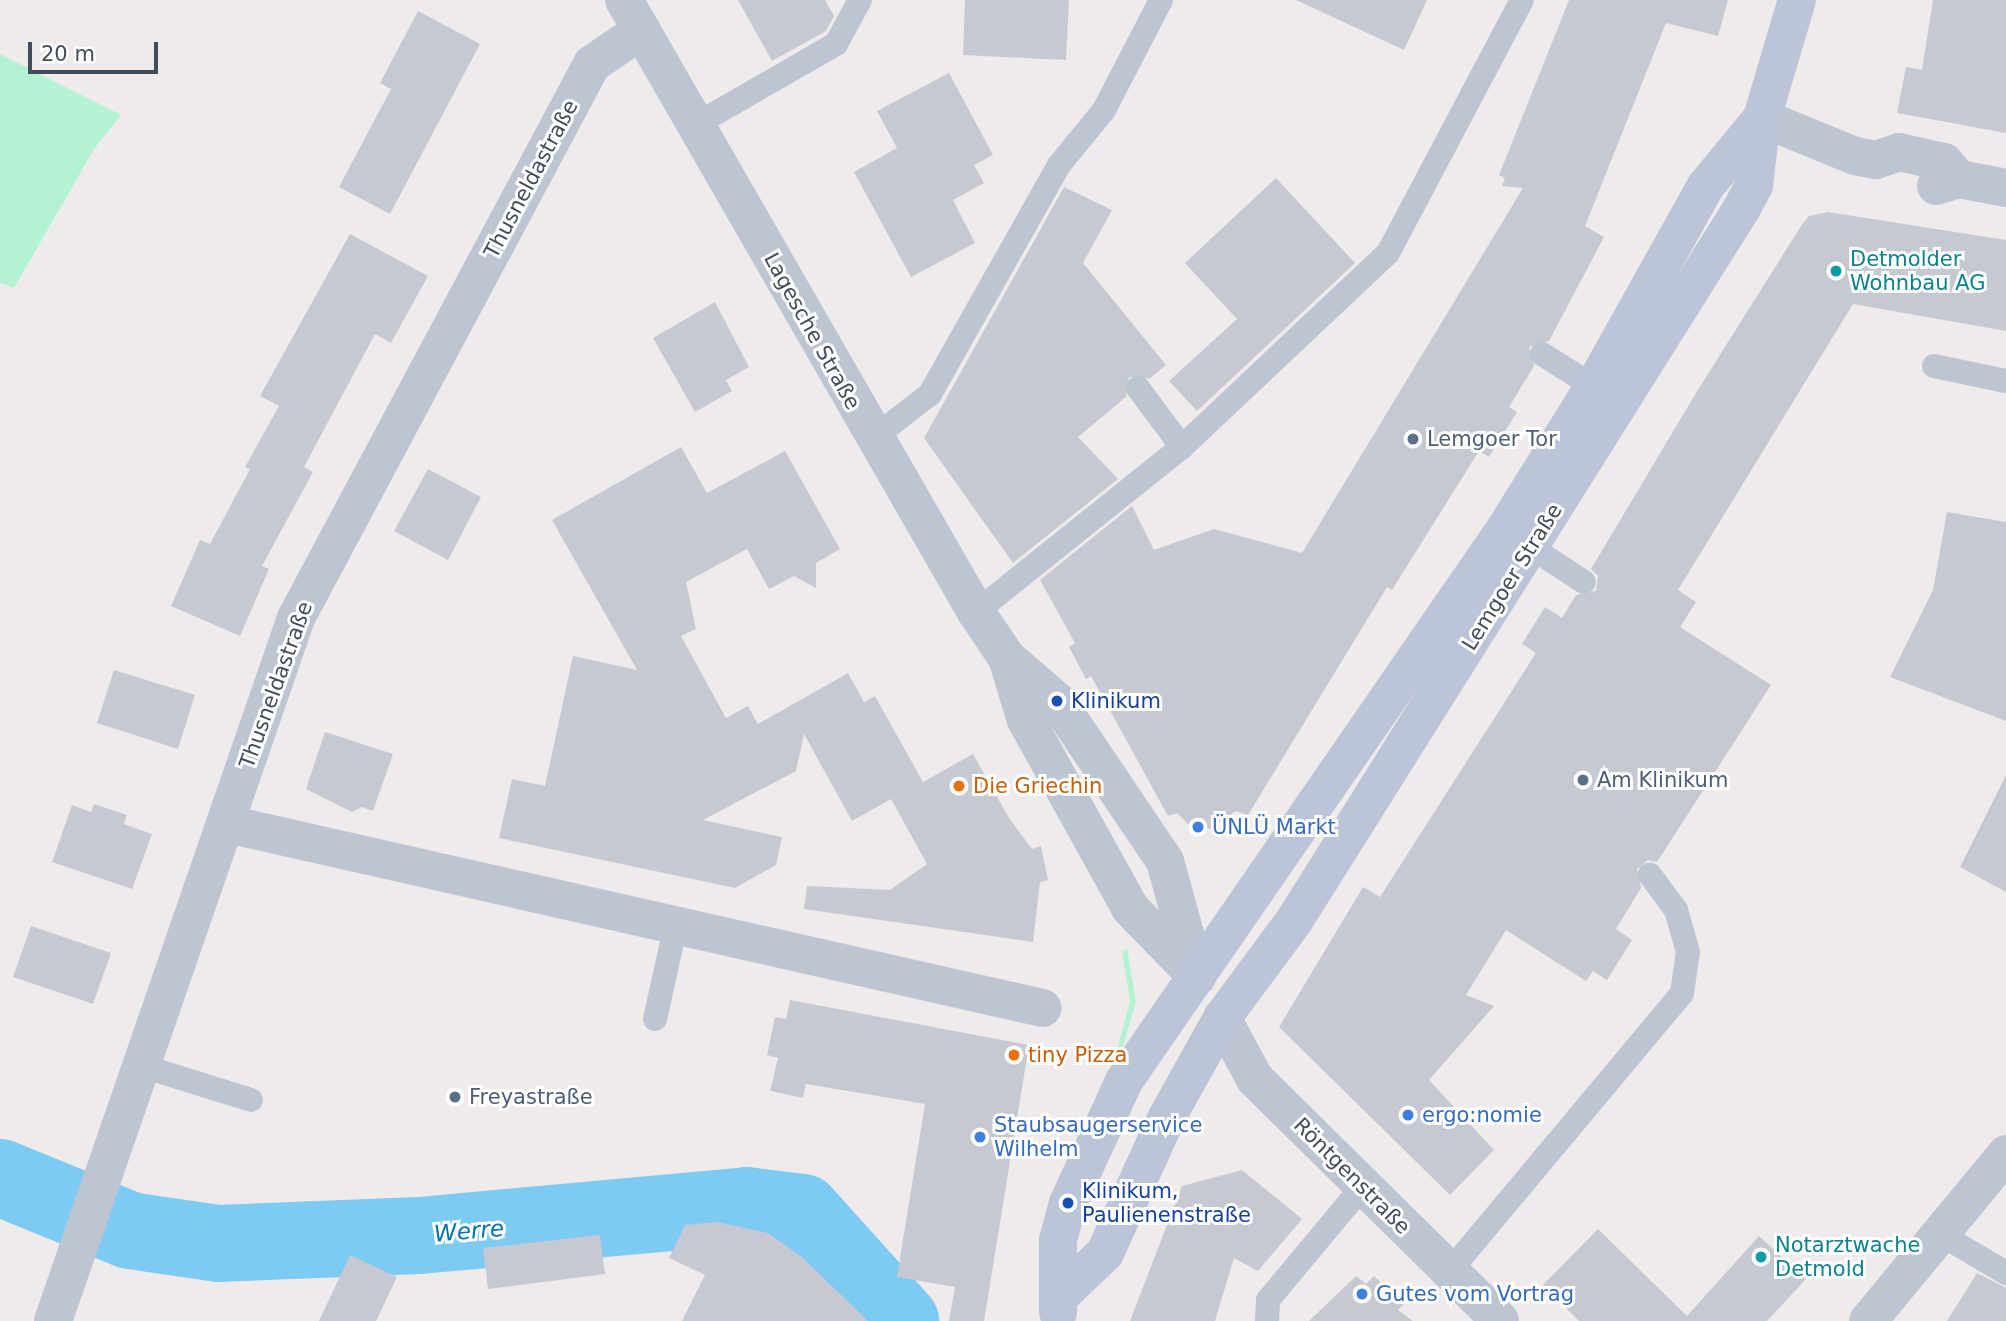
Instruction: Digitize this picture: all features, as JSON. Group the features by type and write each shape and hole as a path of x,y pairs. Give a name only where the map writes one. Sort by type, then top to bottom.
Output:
{"main road":[{"name":"Lemgoer Straße","path":"1058,1308 1105,1253 1167,1117 1222,1018 1294,921 1518,539 1607,394 1705,187 1762,118 1797,0"},
{"name":"Lemgoer Straße","path":"1058,1308 1058,1240 1068,1203 1124,1081 1197,977 1518,539"},
{"name":"Lagesche Straße","path":"1197,977 1222,1018"}],"street":[{"name":"Lagesche Straße","path":"633,15 872,439 976,612 1007,658 1057,701 1165,861 1197,977"},
{"name":"Thusneldastraße","path":"53,1321 296,618 592,64 633,15"},
{"path":"1762,118 1876,160 1895,178 1938,186 1959,179 2006,188"},
{"name":"Lagesche Straße","path":"1007,658 1026,720 1130,908 1197,977"},
{"path":"227,824 1042,1008"},
{"name":"Röntgenstraße","path":"1222,1018 1255,1079 1500,1321"},
{"path":"1868,1321 2006,1154"}],"lane":[{"path":"695,125 836,44 860,0"},
{"path":"872,439 930,394 1059,165 1104,110 1161,0"},
{"path":"976,612 1104,524 1388,253 1522,0"},
{"path":"1542,354 1607,394"},
{"path":"1934,366 2006,381"},
{"path":"1139,388 1182,447"},
{"path":"1518,539 1584,582"},
{"path":"1449,1272 1682,993 1688,952 1676,910 1650,875"},
{"path":"655,1019 676,924"},
{"path":"142,1066 251,1100"},
{"path":"1267,1321 1268,1300 1362,1187"},
{"path":"1940,1234 2006,1273"}],"green space":[{"path":"0,54 121,115 94,149 14,288 0,283"},
{"path":"1127,948 1136,1002 1122,1050 1118,1047 1130,1001 1122,952"}],"building":[{"path":"738,0 825,0 834,16 826,31 772,61"},
{"path":"965,0 1069,0 1066,60 963,55"},
{"path":"1296,0 1427,0 1404,50"},
{"path":"1569,0 1728,0 1718,36 1666,23 1585,226 1604,237 1549,341 1529,347 1534,366 1509,407 1517,412 1489,457 1479,451 1392,590 1387,587 1248,815 1236,811 1209,829 1189,825 1177,813 1168,816 1091,676 1086,679 1069,647 1075,643 1040,580 1132,506 1154,550 1214,529 1302,553 1523,188 1502,186 1505,178 1499,175"},
{"path":"1933,0 2006,0 2006,133 1897,113 1906,67 1922,70"},
{"path":"418,11 480,44 390,214 339,187 391,89 380,83"},
{"path":"949,73 993,155 974,165 984,183 953,200 975,243 911,277 854,172 897,148 877,111"},
{"path":"1276,178 1355,263 1197,411 1169,381 1237,319 1185,263"},
{"path":"1064,187 1112,210 1083,263 1166,365 1149,379 1129,377 1126,397 1078,437 1118,479 1013,563 924,438"},
{"path":"1828,212 2006,240 2006,331 1853,304 1678,590 1696,602 1680,627 1771,685 1657,862 1648,860 1637,869 1641,888 1616,929 1632,940 1607,980 1593,971 1586,981 1506,930 1466,995 1494,1006 1429,1080 1494,1150 1450,1195 1279,1027 1363,887 1380,897 1536,653 1522,644 1545,607 1562,618 1576,595 1596,591 1598,576 1591,569 1696,393 1801,226 1809,216"},
{"path":"350,234 428,276 391,343 375,334 304,467 313,472 262,566 269,569 240,636 171,606 200,540 210,544 250,469 245,467 279,406 260,396"},
{"path":"715,302 749,367 726,380 732,391 695,412 653,338"},
{"path":"681,447 707,493 785,451 840,549 816,563 816,588 794,576 769,589 747,549 686,582 696,629 681,636 726,718 748,706 758,724 848,673 864,702 875,696 923,782 973,754 1009,818 1032,849 1041,846 1048,880 1040,882 1033,942 804,909 807,886 890,890 927,864 891,799 852,821 804,734 796,771 703,820 782,837 776,865 735,888 499,838 512,779 545,786 573,656 637,670 552,520"},
{"path":"428,469 481,497 448,560 394,531"},
{"path":"1947,512 2006,522 2006,721 1890,677 1933,590"},
{"path":"114,670 195,695 178,749 97,723"},
{"path":"325,732 393,754 373,811 362,807 352,812 306,789"},
{"path":"2006,775 2006,892 1960,867"},
{"path":"94,804 127,815 124,824 152,834 132,889 52,862 72,805 91,812"},
{"path":"31,926 111,953 93,1004 13,977"},
{"path":"790,1000 1029,1045 984,1321 949,1321 955,1287 897,1277 925,1104 806,1084 803,1098 770,1091 778,1058 767,1055 775,1017 786,1019"},
{"path":"1242,1170 1302,1219 1258,1271 1234,1258 1215,1321 1130,1321 1182,1186"},
{"path":"717,1222 768,1233 803,1258 868,1321 682,1321 705,1275 669,1258 685,1225"},
{"path":"1598,1229 1687,1316 1759,1236 1806,1279 1767,1321 1579,1321 1543,1285"},
{"path":"600,1235 605,1274 488,1289 483,1248"},
{"path":"350,1255 397,1277 376,1321 319,1321"},
{"path":"1977,1273 2006,1288 2006,1321 1947,1321"},
{"path":"1356,1276 1366,1284 1374,1276 1404,1304 1398,1310 1413,1321 1309,1321"}],"waterway":[{"name":"Werre","path":"0,1177 129,1230 218,1243 419,1235 746,1205 802,1212 900,1321"}],"place":[{"name":"Detmolder Wohnbau AG","path":"1836,271"},
{"name":"Lemgoer Tor","path":"1413,439"},
{"name":"Klinikum","path":"1057,701"},
{"name":"Am Klinikum","path":"1583,780"},
{"name":"Die Griechin","path":"959,786"},
{"name":"ÜNLÜ Markt","path":"1198,827"},
{"name":"tiny Pizza","path":"1014,1055"},
{"name":"Freyastraße","path":"455,1097"},
{"name":"ergo:nomie","path":"1408,1115"},
{"name":"Staubsaugerservice Wilhelm","path":"980,1137"},
{"name":"Klinikum, Paulienenstraße","path":"1068,1203"},
{"name":"Notarztwache Detmold","path":"1761,1257"},
{"name":"Gutes vom Vortrag","path":"1362,1294"}]}
